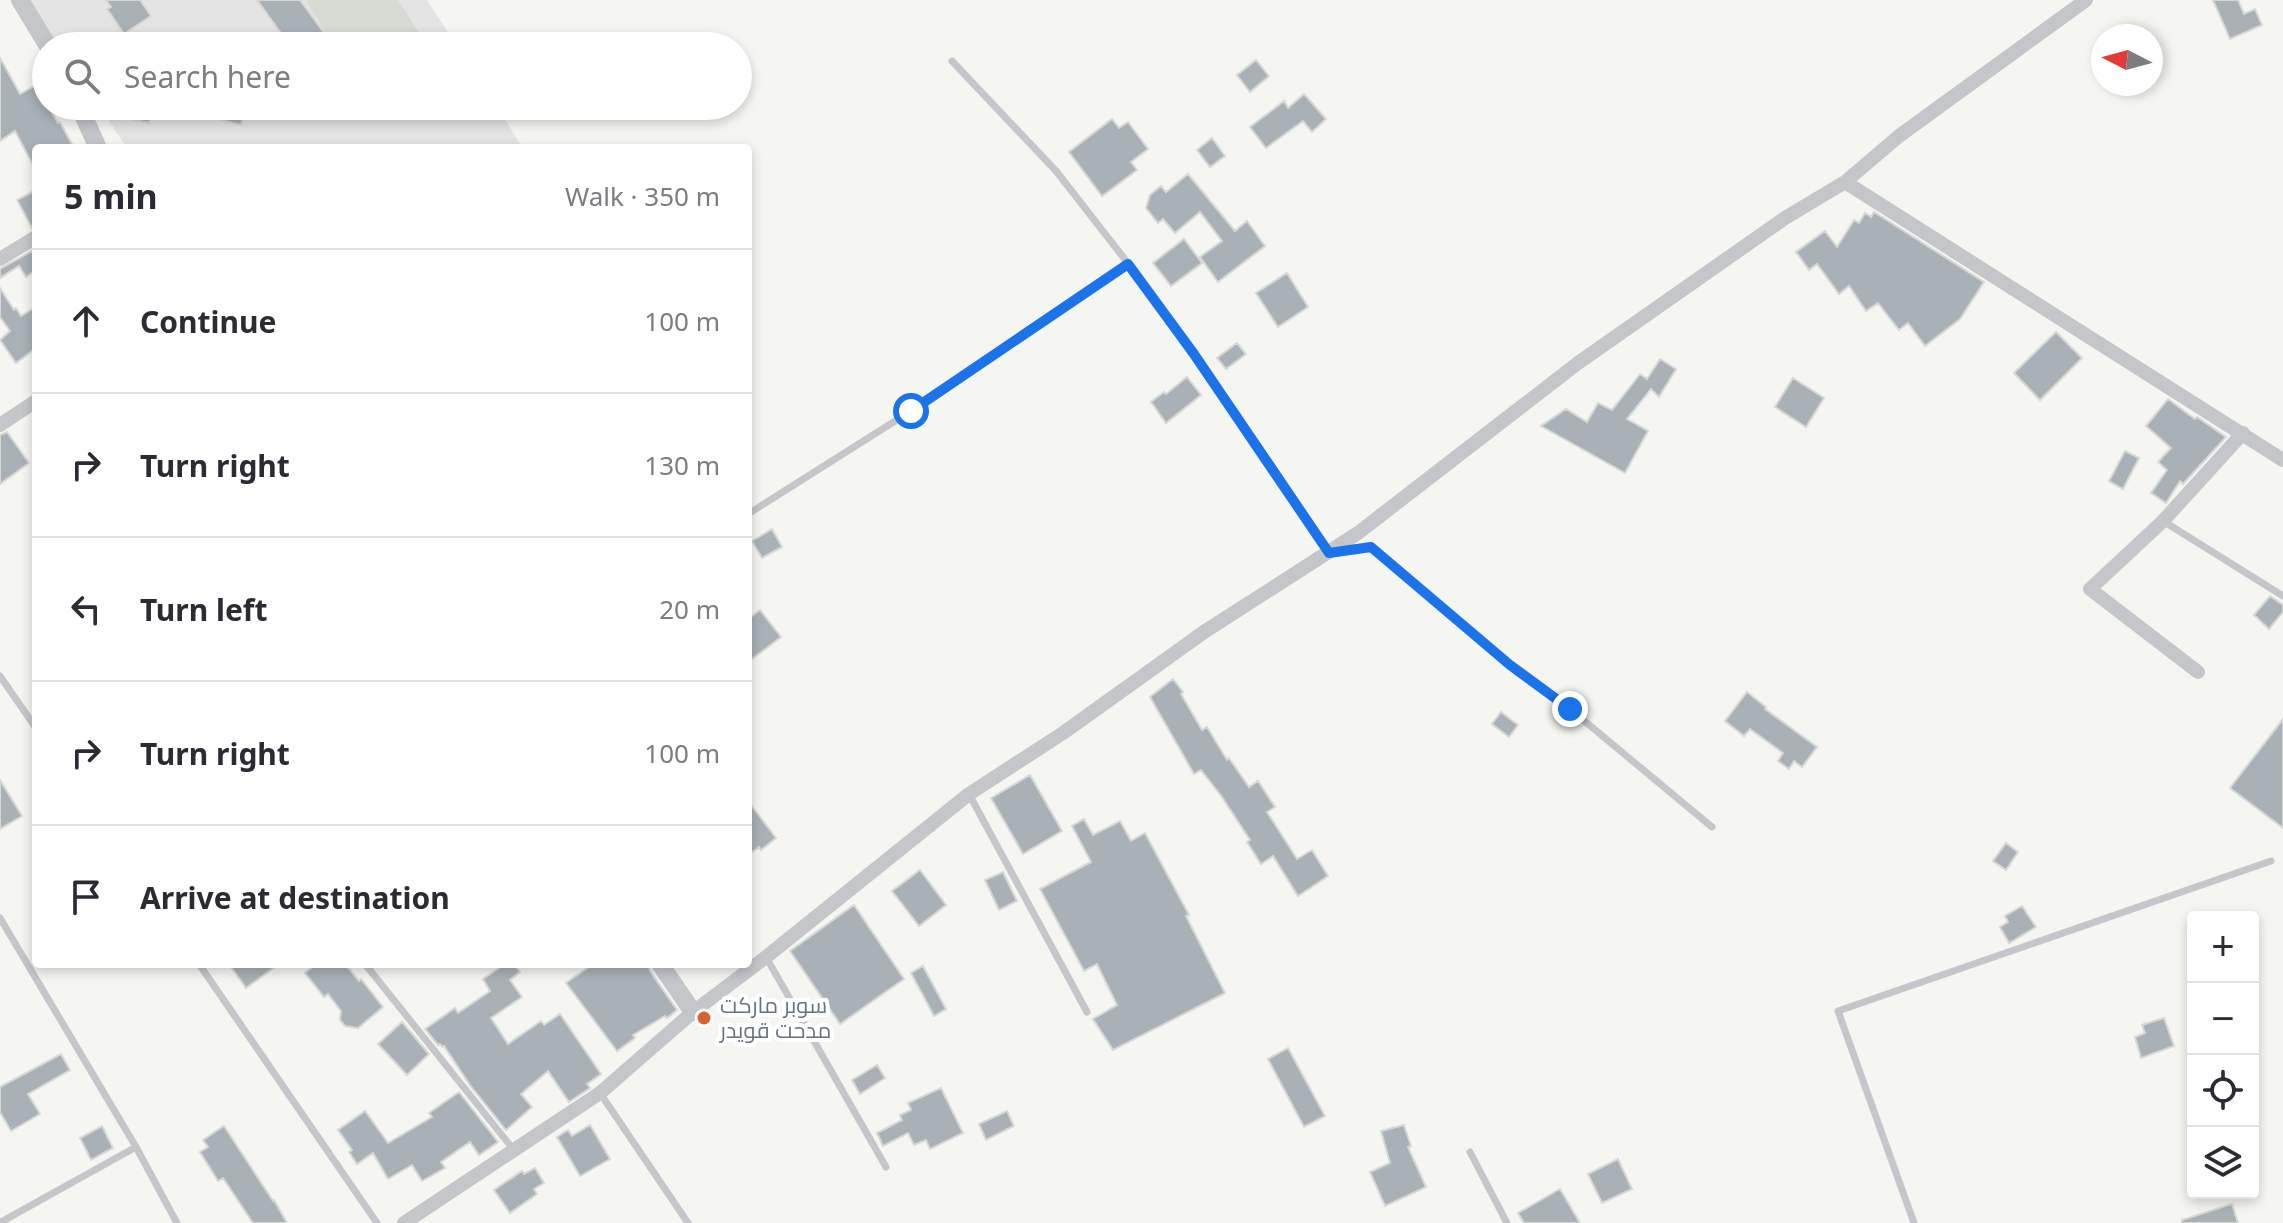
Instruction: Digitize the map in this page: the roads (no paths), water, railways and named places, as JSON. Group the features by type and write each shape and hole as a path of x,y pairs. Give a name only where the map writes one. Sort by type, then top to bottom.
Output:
{"street":[{"path":"20,0 39,32"},
{"path":"752,968 969,794 1063,733 1204,632 1358,533 1578,363 1785,218 1845,182 1899,136 2086,0"},
{"path":"85,120 96,144"},
{"path":"1845,182 2283,460"},
{"path":"0,259 32,239"},
{"path":"0,425 32,404"},
{"path":"2198,672 2090,589 2163,521 2243,433"},
{"path":"663,968 693,1012"},
{"path":"404,1223 600,1093 693,1012 751,968"}],"lane":[{"path":"952,61 1056,171 1128,264 1194,354 1329,553 1371,547 1510,665 1570,709 1712,827"},
{"path":"752,511 911,411 1128,264"},
{"path":"2163,521 2283,596"},
{"path":"0,676 32,722"},
{"path":"969,794 1087,1012"},
{"path":"1914,1223 1838,1011 2271,861"},
{"path":"0,918 136,1147 177,1223"},
{"path":"766,957 886,1167"},
{"path":"202,968 377,1223"},
{"path":"368,968 513,1149"},
{"path":"600,1093 688,1223"},
{"path":"1,1222 136,1147"},
{"path":"1470,1152 1507,1223"}],"place":[{"name":"سوبر ماركت مدحت قويدر","path":"704,1018"}]}
